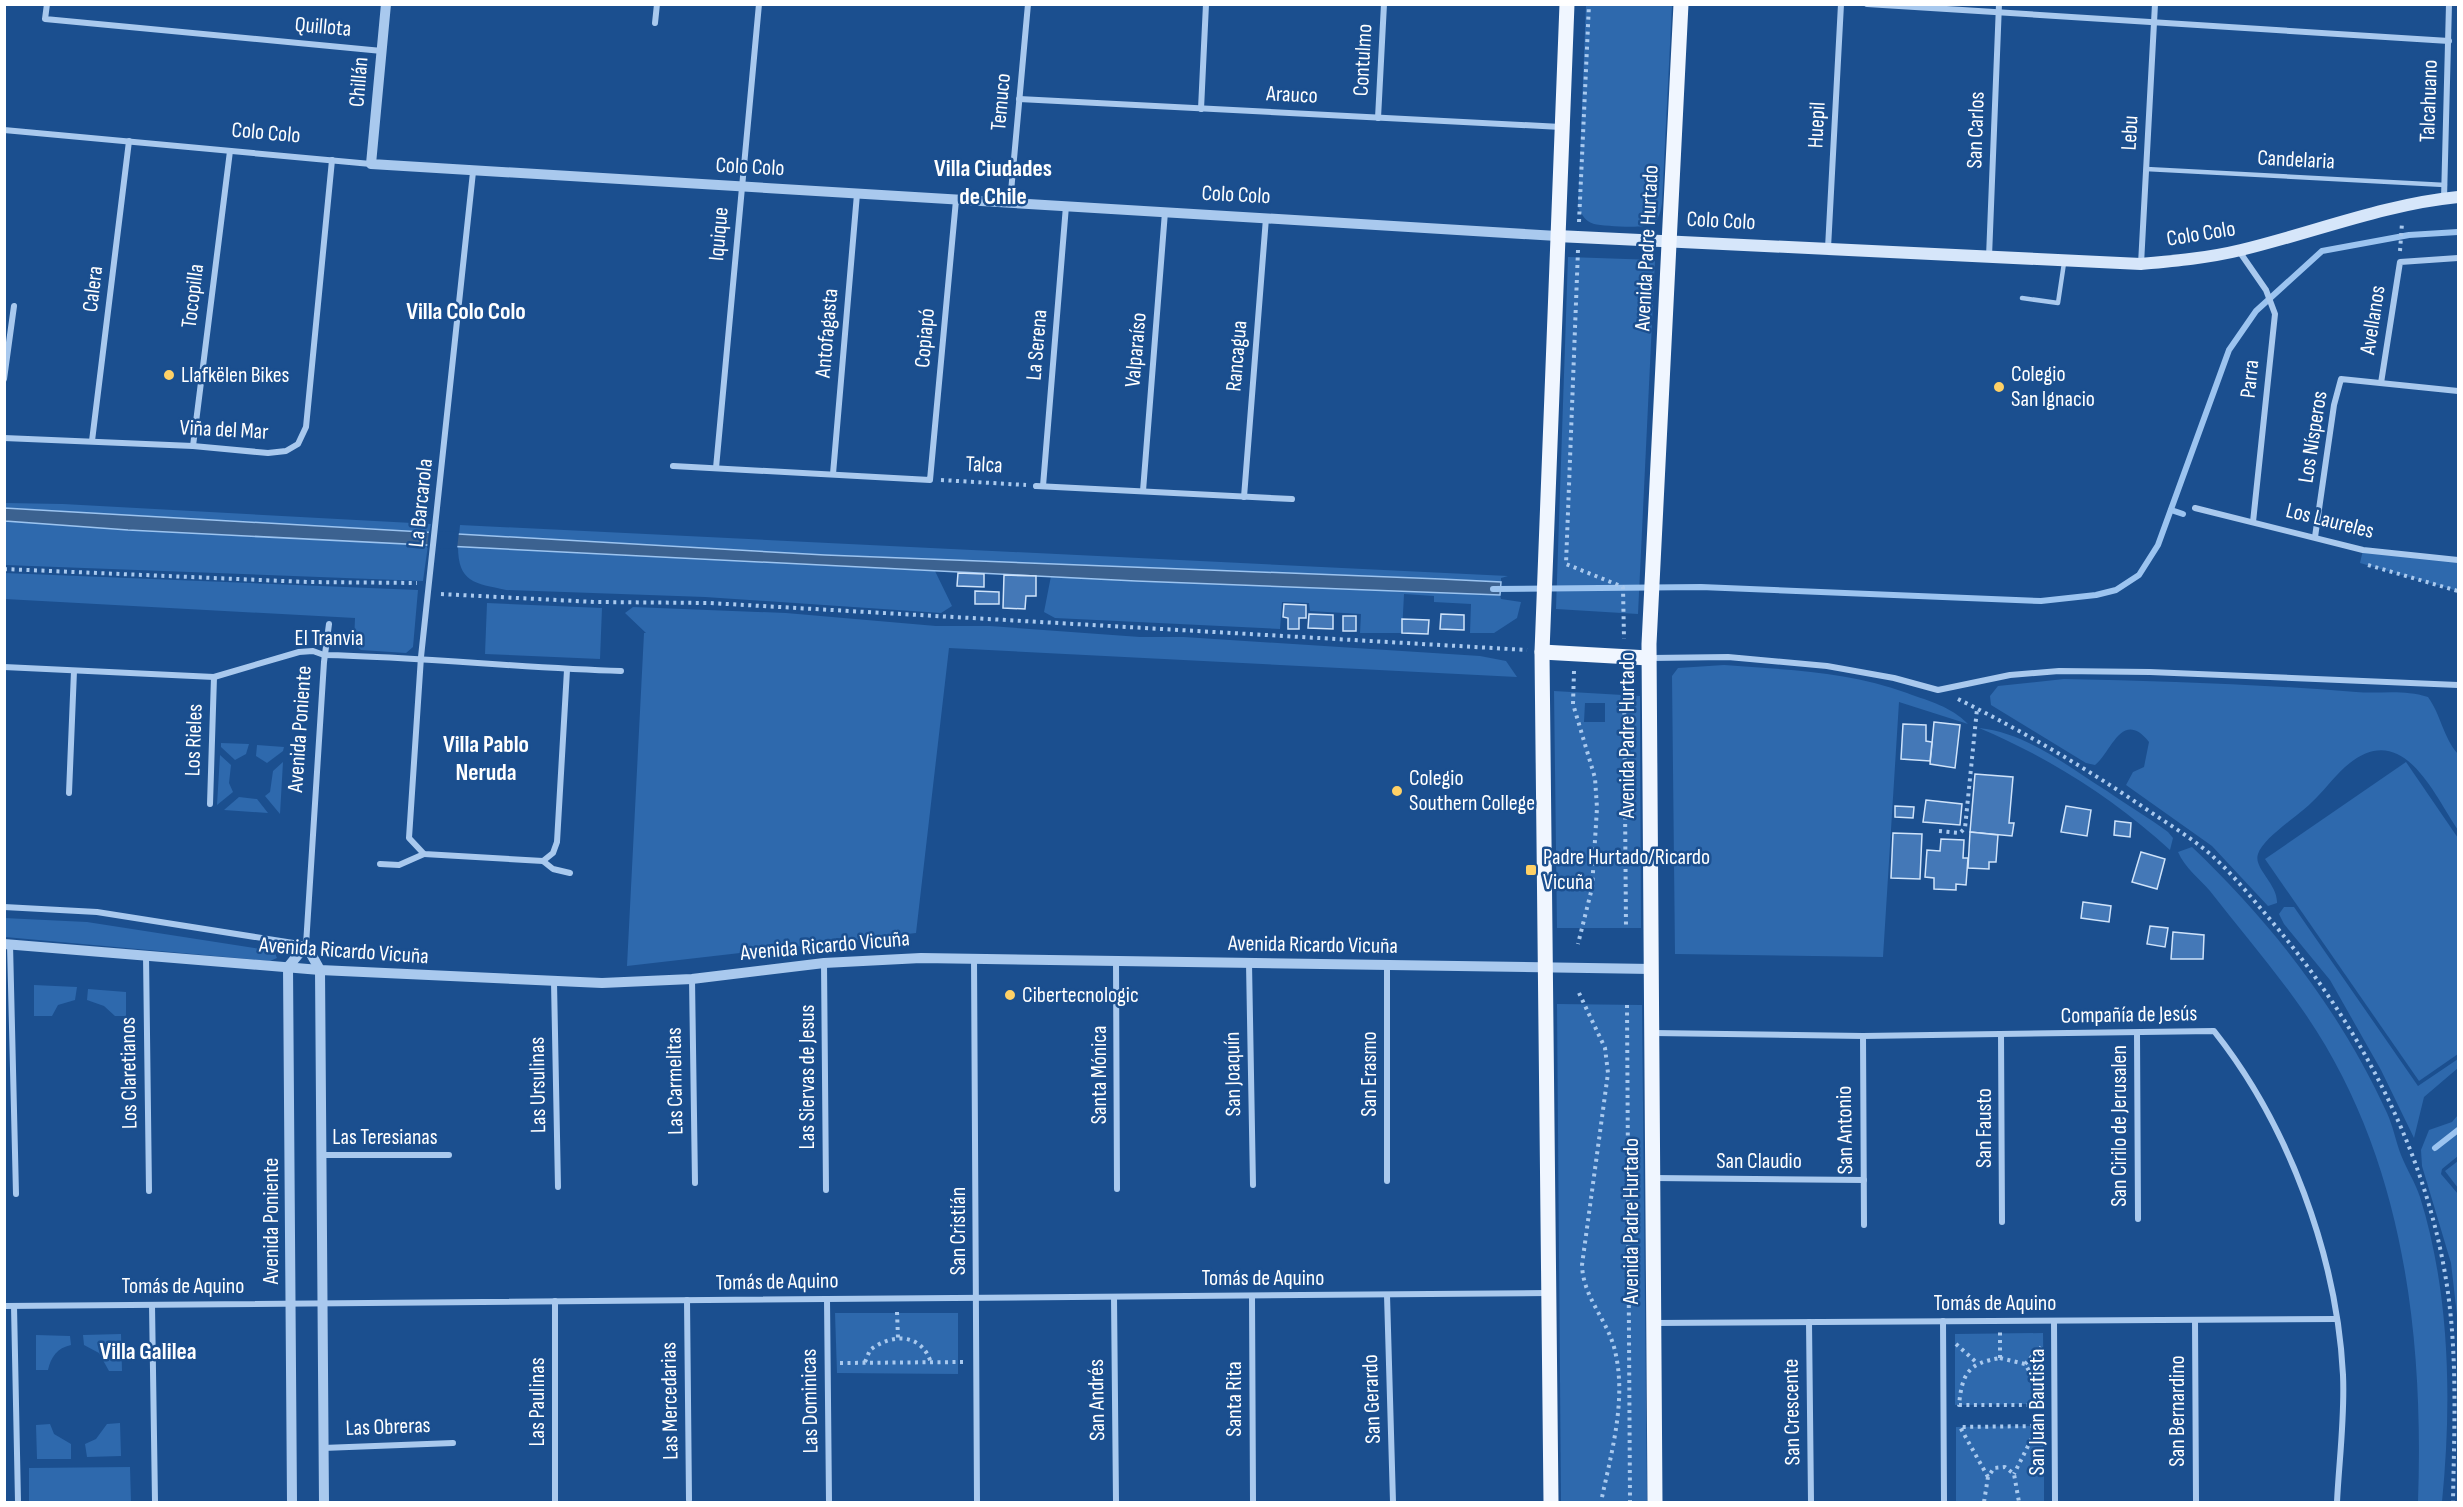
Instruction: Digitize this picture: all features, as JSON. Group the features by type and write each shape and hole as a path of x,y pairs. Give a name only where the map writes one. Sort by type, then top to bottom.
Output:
{"main road":[{"path":"1551,1503 1542,652 1567,4"},
{"name":"Avenida Padre Hurtado","path":"1655,1503 1651,601 1682,4"},
{"name":"Colo Colo","path":"1557,236 2141,264 2190,260 2239,251 2444,198 2458,197"},
{"path":"1542,652 1650,658"}],"street":[{"name":"Quillota","path":"47,4 45,19 382,51"},
{"name":"Chillán","path":"371,164 386,4"},
{"path":"655,23 657,4"},
{"name":"Iquique","path":"716,468 759,4"},
{"name":"Temuco","path":"1010,203 1028,4"},
{"path":"1201,109 1206,4"},
{"name":"Contulmo","path":"1378,118 1384,4"},
{"name":"Huepil","path":"1828,248 1840,4"},
{"path":"1867,4 2449,40"},
{"name":"San Carlos","path":"1989,256 1999,4"},
{"name":"Lebu","path":"2141,264 2155,4"},
{"name":"Talcahuano","path":"2444,198 2450,4"},
{"name":"Arauco","path":"1019,99 1563,127"},
{"name":"Colo Colo","path":"4,130 473,172 1557,236"},
{"name":"Calera","path":"92,441 129,141"},
{"name":"Tocopilla","path":"193,446 230,151"},
{"name":"Viña del Mar","path":"4,438 193,446 268,453 286,451 298,444 306,427 332,160"},
{"name":"La Barcarola","path":"424,854 409,838 421,657 435,549 473,172"},
{"name":"Antofagasta","path":"833,474 857,194"},
{"name":"Copiapó","path":"930,480 956,200"},
{"name":"La Serena","path":"1040,486 1066,207"},
{"name":"Valparaíso","path":"1143,491 1165,212"},
{"name":"Rancagua","path":"1244,496 1266,218"},
{"name":"Parra","path":"2239,251 2266,290 2273,305 2274,327 2253,522"},
{"name":"Avellanos","path":"2381,383 2400,262 2458,258"},
{"path":"4,379 14,306"},
{"name":"Los Nísperos","path":"2315,537 2334,405 2341,379 2381,383"},
{"path":"2381,383 2458,391"},
{"path":"673,466 930,480"},
{"path":"1040,486 1292,499"},
{"name":"Los Laureles","path":"2195,508 2363,550 2458,560"},
{"name":"Avenida Poniente","path":"306,945 324,655 329,624"},
{"name":"El Tranvia","path":"4,667 214,677 299,652 313,651 324,655 421,657 621,671"},
{"path":"1650,658 1728,657 1816,665 1894,678 1938,690 2010,675 2059,671 2150,672 2458,685"},
{"path":"543,861 553,853 557,842 567,669"},
{"path":"69,793 74,671"},
{"name":"Los Rieles","path":"210,804 214,677"},
{"path":"380,864 399,865 424,854 543,861 554,869 570,873"},
{"name":"Avenida Ricardo Vicuña","path":"4,907 87,911 306,945"},
{"path":"7,944 16,1194"},
{"name":"Avenida Ricardo Vicuña","path":"7,944 288,968 554,982 635,983 692,979 824,963 898,958 1652,969"},
{"path":"288,968 306,945 320,970 324,1503"},
{"name":"Los Claretianos","path":"146,955 149,1191"},
{"name":"San Cristián","path":"974,958 977,1503"},
{"name":"Santa Mónica","path":"1116,961 1117,1189"},
{"name":"Las Siervas de Jesus","path":"824,963 826,1190"},
{"name":"San Joaquín","path":"1249,963 1253,1185"},
{"name":"San Erasmo","path":"1387,966 1388,1182"},
{"name":"Avenida Poniente","path":"288,968 292,1503"},
{"name":"Las Carmelitas","path":"692,979 695,1183"},
{"name":"Las Ursulinas","path":"554,982 558,1187"},
{"name":"Compañía de Jesús","path":"1652,1033 1863,1036 2214,1031 2238,1061 2269,1115 2294,1166 2329,1278 2337,1319 2343,1388 2337,1503"},
{"name":"San Cirilo de Jerusalen","path":"2137,1033 2138,1219"},
{"name":"San Fausto","path":"2001,1034 2002,1221"},
{"name":"San Antonio","path":"1863,1036 1864,1225"},
{"name":"Las Teresianas","path":"321,1155 449,1155"},
{"name":"San Claudio","path":"1653,1178 1864,1180"},
{"name":"Tomás de Aquino","path":"4,1306 1550,1293"},
{"name":"San Gerardo","path":"1387,1295 1393,1503"},
{"name":"Santa Rita","path":"1252,1296 1253,1503"},
{"name":"San Andrés","path":"1114,1297 1116,1503"},
{"name":"Las Dominicas","path":"827,1299 829,1503"},
{"name":"Las Mercedarias","path":"687,1300 689,1500"},
{"name":"Las Paulinas","path":"555,1301 555,1503"},
{"path":"152,1305 155,1503"},
{"path":"14,1306 18,1503"},
{"name":"Tomás de Aquino","path":"1654,1323 2337,1319"},
{"name":"San Bernardino","path":"2195,1320 2196,1503"},
{"path":"1943,1321 1944,1503"},
{"name":"San Juan Bautista","path":"2054,1321 2055,1503"},
{"name":"San Crescente","path":"1809,1322 1811,1503"},
{"name":"Las Obreras","path":"323,1448 453,1443"}],"lane":[{"name":"Candelaria","path":"2146,169 2445,185"},
{"path":"2022,298 2058,303 2064,260"}],"path":[{"path":"1589,4 1566,564 1623,587 1626,928"},
{"path":"2400,251 2402,230"},
{"name":"Talca","path":"930,480 1040,486"},
{"path":"4,569 307,582 407,584 430,581"},
{"path":"428,594 595,602 710,603 935,618 1483,646 1542,652"},
{"path":"1574,654 1573,704 1593,769 1597,808 1592,888 1578,944"},
{"path":"1938,690 2062,754 2190,838 2212,856 2296,950 2347,1022 2392,1107 2422,1184 2444,1268 2453,1359 2453,1503"},
{"path":"1939,831 1960,833 1965,828 1977,709"},
{"path":"1579,993 1605,1048 1608,1073 1582,1265 1585,1288 1611,1337 1618,1366 1615,1428 1601,1503"},
{"path":"1627,1005 1630,1503"},
{"path":"897,1298 898,1338"},
{"path":"2000,1358 2001,1321"},
{"path":"1943,1332 1977,1363"},
{"path":"865,1362 870,1350 880,1342 898,1338 921,1344 928,1352 931,1363"},
{"path":"2000,1358 2025,1364 2040,1389 2041,1405 1959,1406 1966,1372 1977,1363 2000,1358"},
{"path":"827,1363 977,1362"},
{"path":"1988,1477 1960,1427 2038,1426 2014,1474 2019,1503"},
{"path":"1984,1503 1988,1477 1994,1468 2005,1467 2014,1474"}],"shaded area":[{"path":"1586,5 1672,5 1662,203 1656,220 1648,226 1624,227 1594,224 1582,215 1578,207"},
{"path":"1568,257 1655,260 1638,614 1556,609"},
{"path":"5,503 63,504 431,524 429,534 5,508"},
{"path":"4,508 825,555 1501,582 1500,595 1136,581 128,530 5,521"},
{"path":"5,521 428,545 423,581 5,565"},
{"path":"460,525 1508,576 1501,578 1501,582 825,555 459,535"},
{"path":"458,546 935,571 952,606 941,613 705,597 506,590 470,579 461,568"},
{"path":"2363,550 2458,560 2458,591 2360,563"},
{"path":"5,573 418,590 413,647 406,653 361,650 354,644 355,618 5,599"},
{"path":"1051,576 1500,595 1501,599 1521,602 1517,618 1494,633 1470,633 1471,604 1434,602 1434,596 1404,594 1402,633 1360,633 1361,614 1310,611 1309,603 1282,602 1280,629 1055,618 1044,612"},
{"path":"487,603 602,608 600,659 485,654"},
{"path":"633,607 786,613 936,626 990,626 1140,637 1184,637 1480,656 1506,661 1517,677 949,648 916,933 627,966 644,633 646,633 625,613"},
{"path":"1724,665 1794,670 1862,680 1940,705 1968,724 1899,702 1883,957 1675,954 1672,676 1678,668"},
{"path":"2064,679 2401,692 2428,697 2458,754 2458,830 2426,780 2413,765 2399,755 2383,750 2365,754 2345,767 2311,803 2261,848 2257,859 2274,889 2277,903 2268,906 2212,846 2126,785 2133,772 2144,767 2149,742 2140,733 2131,730 2124,731 2095,765 2086,763 1991,705 1990,696 1998,686"},
{"path":"1554,691 1640,696 1641,928 1557,928","holes":["1585,703 1605,703 1605,722 1584,722"]},
{"path":"1979,728 2014,736 2062,761 2168,832 2173,838 2170,850 2126,813 2080,781 2031,752"},
{"path":"221,743 249,744 246,754 235,760 221,747"},
{"path":"257,745 284,747 283,751 267,763 256,756"},
{"path":"220,755 231,765 229,783 233,792 217,805"},
{"path":"283,762 280,814 265,796 270,792 273,771"},
{"path":"2406,762 2458,838 2458,1054 2419,1081 2265,859"},
{"path":"239,797 257,799 268,813 224,810"},
{"path":"2192,847 2250,906 2326,1004 2369,1076 2387,1113 2401,1155 2418,1192 2438,1271 2443,1309 2447,1426 2442,1502 2418,1502 2417,1374 2411,1310 2400,1247 2385,1185 2364,1125 2338,1067 2304,1012 2258,951 2181,858 2178,852"},
{"path":"2284,907 2294,907 2418,1086 2458,1059 2458,1068 2424,1097 2414,1138 2381,1070 2330,980 2284,924 2279,914"},
{"path":"4,918 87,922 274,951 277,958 270,961 5,937"},
{"path":"34,985 77,987 75,1000 58,1005 52,1016 34,1016"},
{"path":"88,989 126,992 126,1016 115,1016 104,1006 87,1000"},
{"path":"1557,1004 1642,1005 1647,1502 1561,1502"},
{"path":"2458,1115 2458,1156 2442,1169 2441,1174 2458,1194 2458,1324 2451,1263 2422,1166 2421,1150 2429,1130 2452,1122"},
{"path":"2458,1161 2458,1188 2445,1171"},
{"path":"835,1313 958,1313 958,1374 837,1373"},
{"path":"2043,1333 2044,1404 1955,1405 1955,1334"},
{"path":"121,1334 122,1371 109,1371 99,1353 84,1345 83,1335"},
{"path":"36,1335 70,1336 71,1345 55,1354 48,1370 36,1370"},
{"path":"120,1423 121,1456 87,1457 85,1444 96,1439 107,1424"},
{"path":"50,1424 54,1434 71,1444 71,1459 37,1459 36,1425"},
{"path":"2044,1426 2044,1502 1956,1502 1956,1427"},
{"path":"130,1467 131,1502 29,1502 29,1468"}],"pier":[{"path":"429,531 459,532 457,549 427,548"}],"building":[{"path":"958,573 984,574 984,587 957,586"},
{"path":"1004,575 1036,576 1036,596 1026,596 1025,609 1003,608"},
{"path":"975,591 999,592 999,604 975,604"},
{"path":"1284,604 1306,605 1306,618 1299,618 1299,629 1288,629 1288,618 1283,617"},
{"path":"1309,614 1333,615 1333,629 1308,628"},
{"path":"1441,614 1464,615 1464,630 1440,629"},
{"path":"1343,616 1356,616 1356,631 1343,631"},
{"path":"1402,619 1429,620 1428,634 1402,633"},
{"path":"1934,722 1960,725 1955,768 1930,764"},
{"path":"1903,724 1926,725 1926,741 1932,742 1930,761 1901,759"},
{"path":"1975,774 2013,777 2009,823 2014,823 2012,836 1970,832"},
{"path":"1926,800 1962,804 1960,825 1923,822"},
{"path":"1895,806 1914,807 1913,818 1895,817"},
{"path":"2066,806 2091,810 2087,836 2061,832"},
{"path":"2115,821 2131,823 2130,837 2114,835"},
{"path":"1970,832 1998,835 1996,862 1989,862 1989,869 1968,868"},
{"path":"1893,833 1922,834 1920,879 1891,878"},
{"path":"1941,839 1964,840 1963,858 1968,858 1966,885 1956,884 1956,890 1934,889 1934,878 1925,877 1927,850 1940,851"},
{"path":"2141,852 2165,859 2157,889 2132,882"},
{"path":"2083,902 2111,906 2109,922 2081,918"},
{"path":"2150,926 2168,928 2165,947 2147,944"},
{"path":"2173,932 2204,935 2203,959 2171,959"}],"waterway":[{"path":"1493,589 1701,587 2041,601 2096,595 2116,590 2139,575 2158,545 2229,350 2256,311 2322,251 2409,235 2458,232"},
{"path":"2171,510 2183,514"},
{"path":"2435,1148 2458,1130"}],"place":[{"name":"Llafkëlen Bikes","path":"169,375"},
{"name":"Colegio San Ignacio","path":"1999,387"},
{"name":"Colegio Southern College","path":"1397,791"},
{"name":"Padre Hurtado/Ricardo Vicuña","path":"1531,870"},
{"name":"Cibertecnologic","path":"1010,995"}],"district":[{"name":"Villa Ciudades de Chile","path":"993,182"},
{"name":"Villa Colo Colo","path":"466,311"},
{"name":"Villa Pablo Neruda","path":"486,758"},
{"name":"Villa Galilea","path":"148,1351"}]}
